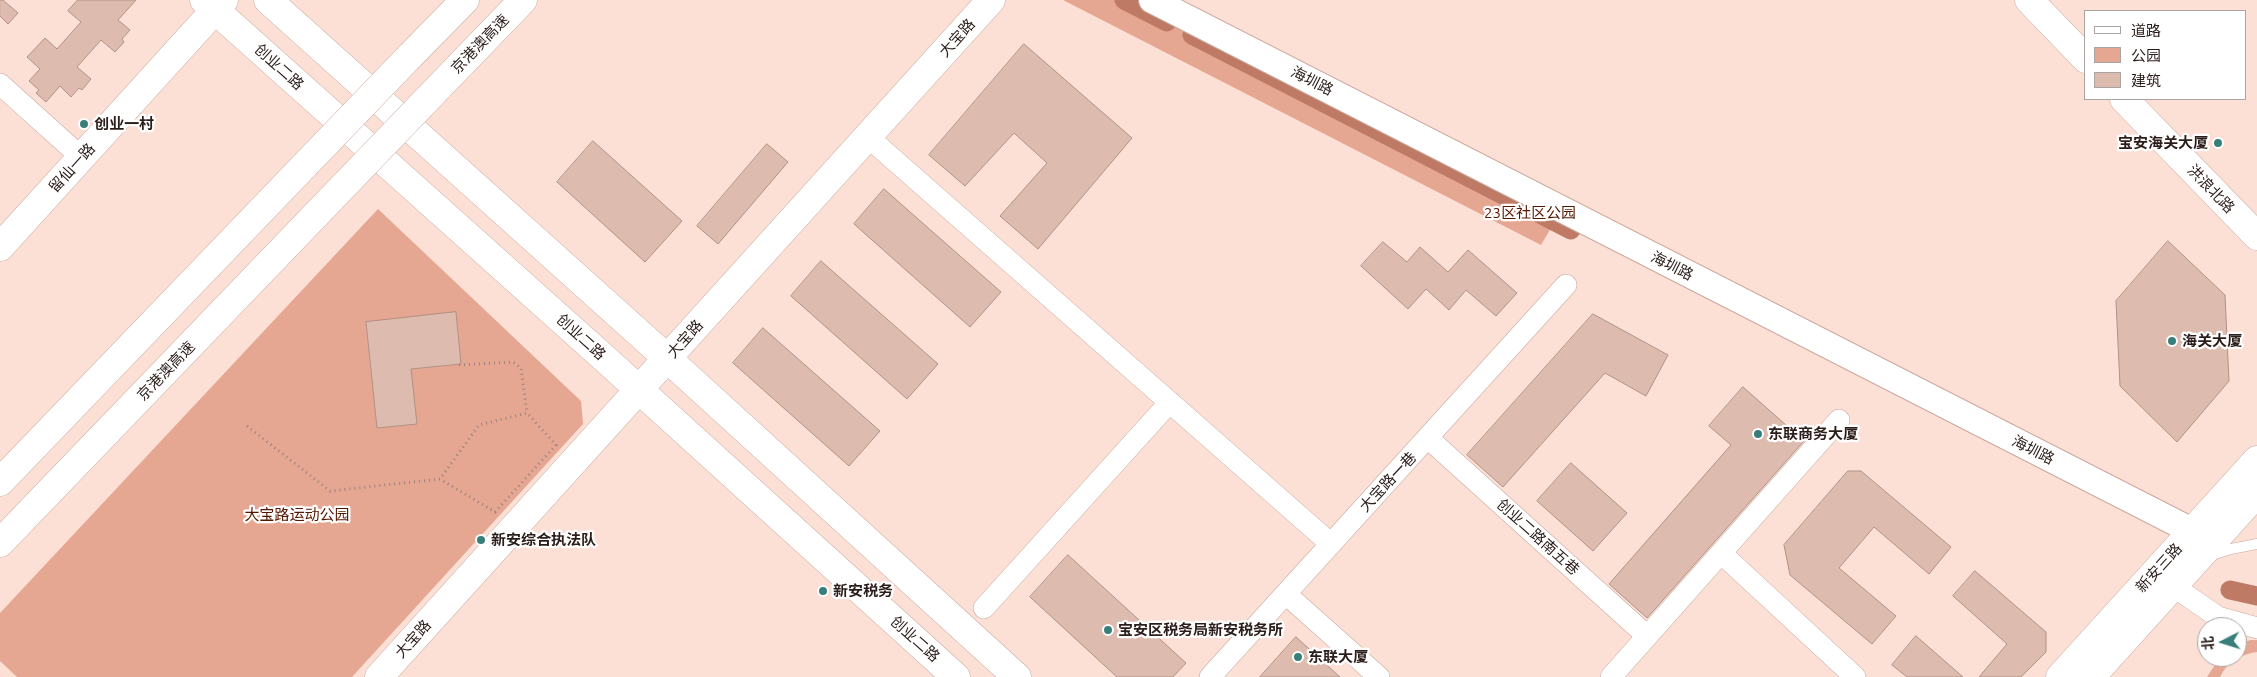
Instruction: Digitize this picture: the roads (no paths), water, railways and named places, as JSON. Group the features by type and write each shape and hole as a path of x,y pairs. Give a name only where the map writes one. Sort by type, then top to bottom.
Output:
{"main road":[{"path":"268,0 673,364 1016,677"},
{"path":"0,482 465,0"},
{"name":"京港澳高速","path":"0,543 523,0"},
{"name":"大宝路","path":"874,142 991,0"},
{"name":"大宝路","path":"400,677 673,364 874,142 1012,0"},
{"path":"2029,0 2084,57"},
{"name":"留仙一路","path":"0,247 82,157 214,3"},
{"name":"创业二路","path":"214,3 956,677"},
{"name":"洪浪北路","path":"2125,100 2257,236"},
{"name":"大宝路","path":"379,677 646,395"},
{"name":"新安三路","path":"2060,677 2257,460"},
{"name":"新安三路","path":"2091,677 2257,493"}],"street":[{"name":"海圳路","path":"1152,0 2192,531"},
{"path":"0,84 82,157"},
{"path":"874,142 1331,544"},
{"name":"大宝路一巷","path":"1210,677 1566,285"},
{"path":"984,608 1170,402"},
{"path":"1611,677 1839,420"},
{"name":"创业二路南五巷","path":"1428,438 1647,636"},
{"path":"1721,553 1843,673"},
{"path":"2173,586 2218,617 2257,628"},
{"path":"1286,594 1379,677"}],"lane":[{"path":"2193,564 2231,549 2257,544"}],"waterway":[{"path":"1124,0 1167,22"},
{"path":"1192,35 1571,230"},
{"path":"2230,590 2257,596"}],"place":[{"name":"创业一村","path":"84,124"},
{"name":"宝安海关大厦","path":"2218,143"},
{"name":"海关大厦","path":"2172,341"},
{"name":"东联商务大厦","path":"1758,434"},
{"name":"新安综合执法队","path":"481,540"},
{"name":"新安税务","path":"823,591"},
{"name":"宝安区税务局新安税务所","path":"1108,630"},
{"name":"东联大厦","path":"1298,657"}],"park label":[{"name":"23区社区公园","path":"1530,213"},
{"name":"大宝路运动公园","path":"297,515"}]}
